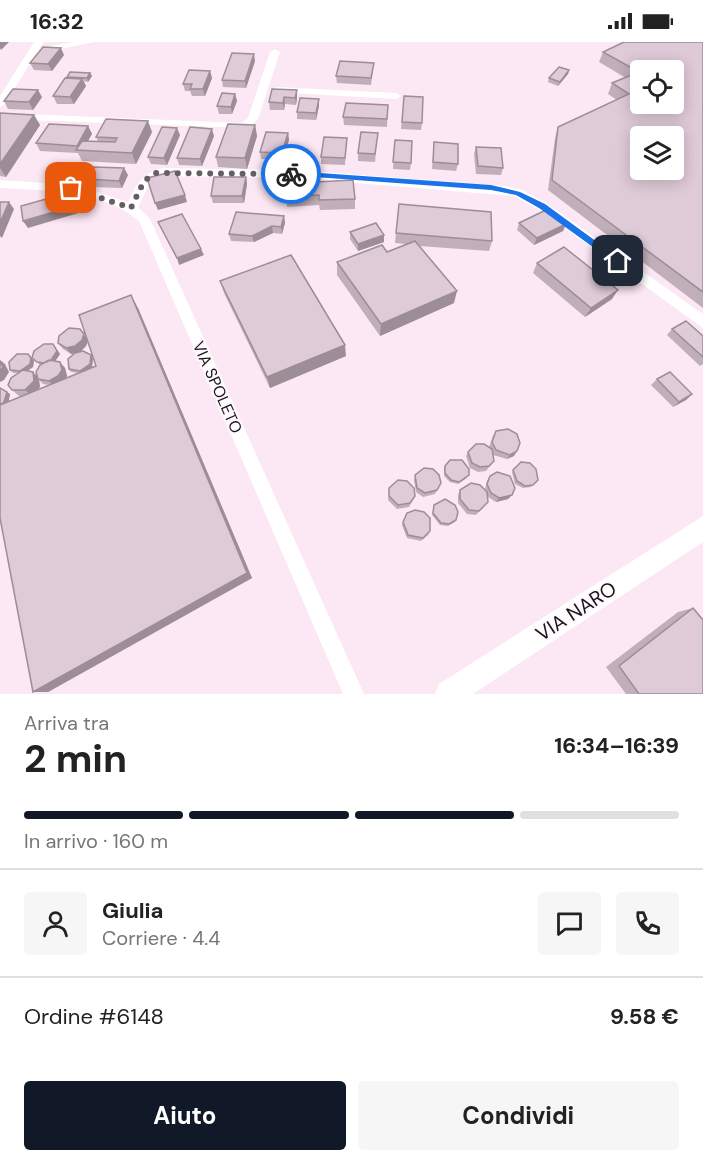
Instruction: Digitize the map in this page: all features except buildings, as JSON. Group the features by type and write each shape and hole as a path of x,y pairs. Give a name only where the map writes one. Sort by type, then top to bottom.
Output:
{"street":[{"path":"0,104 36,47 89,42"},
{"path":"0,116 240,127 252,121 275,52"},
{"path":"262,90 396,96"},
{"path":"0,184 71,188 131,208 144,181 162,172 296,174 506,190 518,193 542,206 703,322"},
{"name":"VIA SPOLETO","path":"131,208 144,219 354,694"},
{"name":"VIA NARO","path":"449,694 703,528"}],"way so far":[{"path":"71,188 131,208 144,181 155,173 291,174"}],"route":[{"path":"291,174 491,188 518,193 542,206 618,261"}]}
